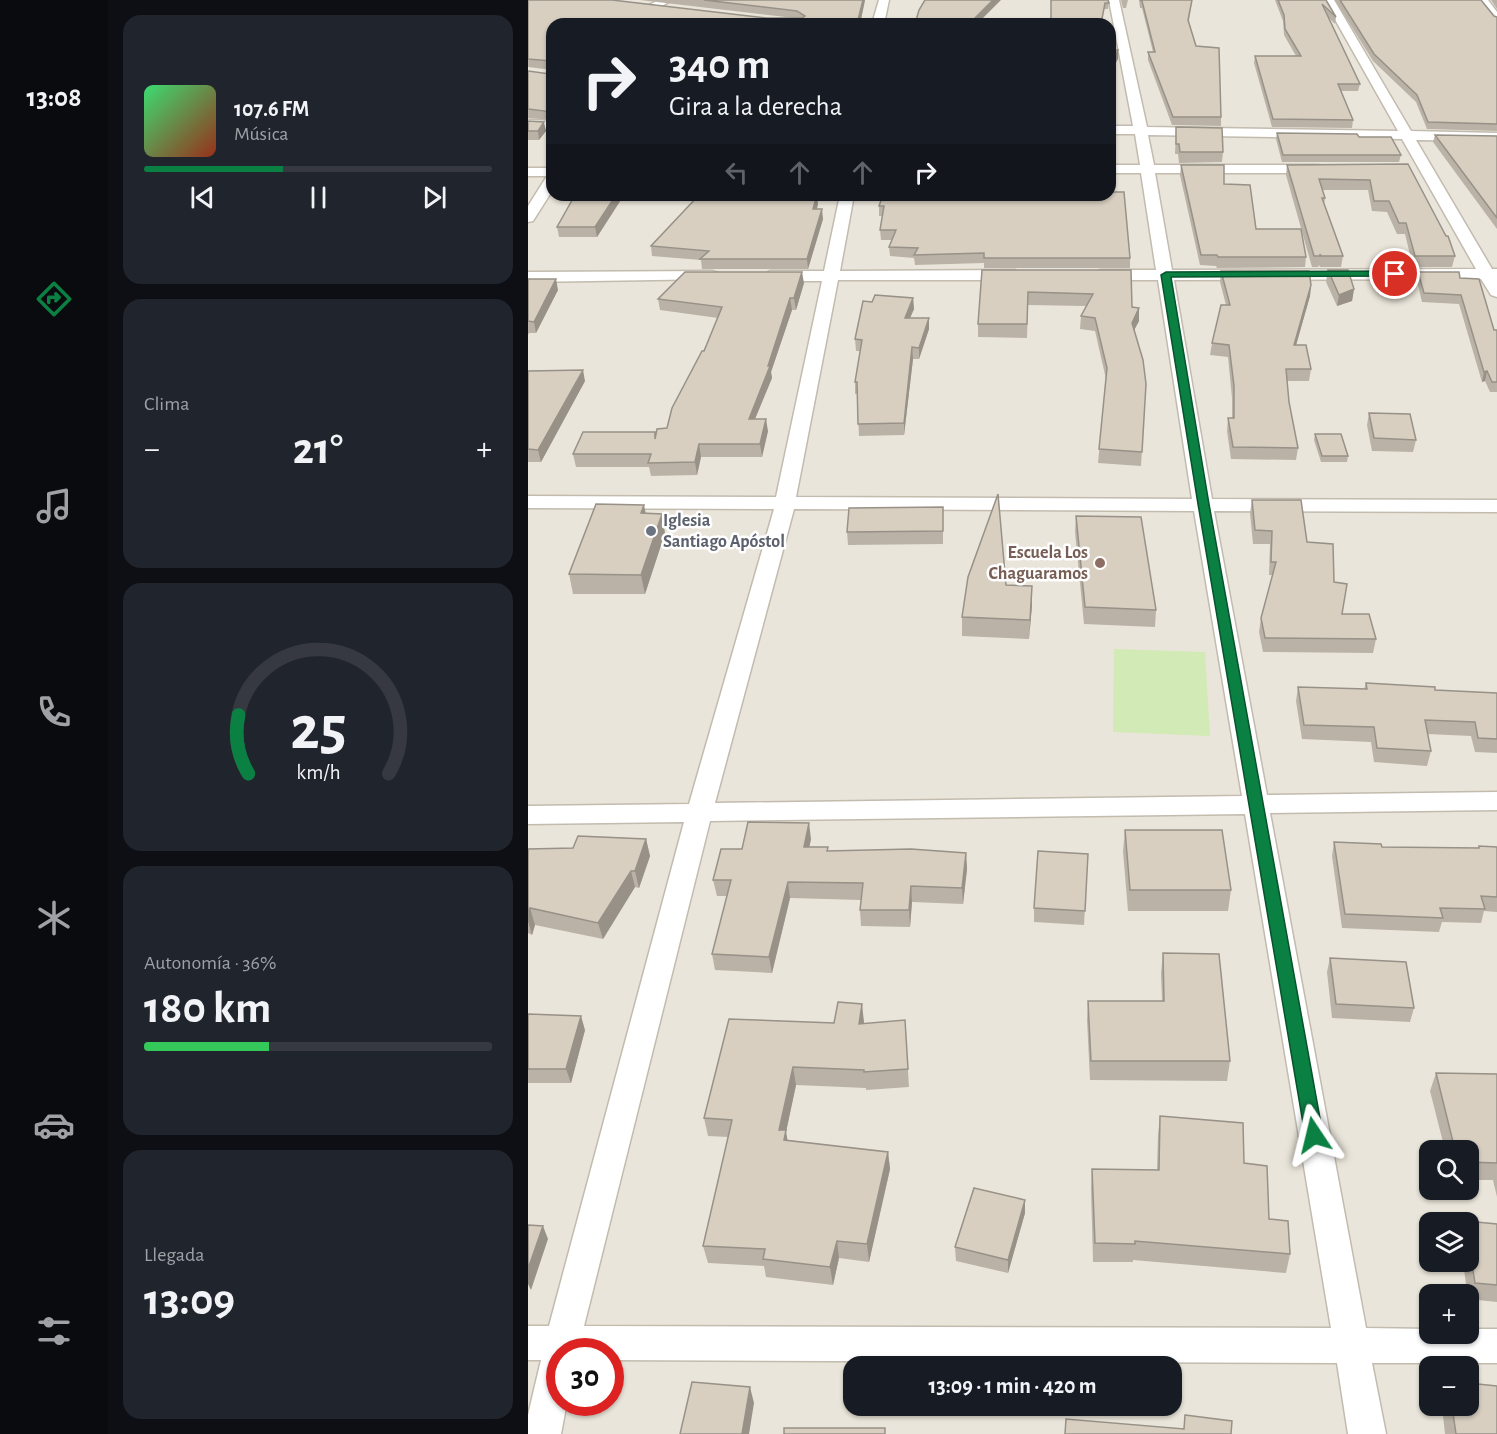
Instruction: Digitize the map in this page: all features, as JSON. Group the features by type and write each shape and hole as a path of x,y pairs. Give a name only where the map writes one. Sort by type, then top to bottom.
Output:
{"street":[{"path":"880,18 884,0"},
{"path":"1114,0 1148,169 1203,504 1367,1434"},
{"path":"1329,0 1407,136 1492,274 1497,292"},
{"path":"1482,0 1497,19"},
{"path":"650,11 670,6"},
{"path":"528,124 546,125"},
{"path":"1116,130 1497,137"},
{"path":"1404,168 1427,168"},
{"path":"1116,170 1334,169"},
{"path":"528,172 546,172"},
{"path":"528,218 546,190"},
{"path":"564,1338 700,811 785,504 846,201"},
{"path":"1085,275 1492,274"},
{"path":"748,276 1027,275"},
{"path":"528,277 725,276"},
{"path":"528,502 1497,506"},
{"path":"528,815 1497,801"},
{"path":"528,1343 546,1347"},
{"path":"624,1350 1497,1346"},
{"path":"542,1434 546,1416"}],"shaded area":[{"path":"528,0 1497,0 1497,1434 528,1434"}],"green space":[{"path":"1114,649 1205,652 1210,736 1113,732"}],"building":[{"path":"528,0 612,0 767,18 546,18 546,61 528,59"},
{"path":"704,0 863,0 858,18 802,18 805,16 797,11"},
{"path":"925,0 993,0 975,18 917,18"},
{"path":"1051,0 1108,0 1109,3 1105,3 1102,18 1051,18"},
{"path":"1140,0 1192,0 1188,20 1196,46 1219,48 1221,117 1173,117 1148,52 1155,52"},
{"path":"1278,0 1326,0 1336,17 1322,4 1360,84 1338,84 1353,120 1273,119 1255,56 1301,56 1285,29 1284,15"},
{"path":"1340,0 1481,0 1497,17 1497,124 1428,122 1417,95 1374,54"},
{"path":"528,71 546,73 546,111 528,109"},
{"path":"528,121 544,122 538,131 528,131"},
{"path":"1176,127 1222,128 1223,152 1180,152 1179,144 1176,144"},
{"path":"1277,133 1357,134 1359,137 1391,137 1401,155 1283,155"},
{"path":"1435,135 1497,136 1497,218"},
{"path":"1408,164 1448,236 1455,256 1415,256 1406,223 1399,223 1389,201 1374,201 1370,180 1319,179 1325,198 1322,198 1343,256 1321,256 1320,254 1320,256 1314,256 1287,165"},
{"path":"1181,165 1224,165 1224,184 1250,185 1256,229 1301,229 1306,257 1201,255"},
{"path":"1116,192 1124,192 1130,258 984,258 984,253 914,255 918,248 889,247 896,230 880,230 884,206 879,206 881,201 1116,201"},
{"path":"572,201 612,201 595,227 557,227"},
{"path":"693,201 815,201 813,209 822,209 807,259 700,259 709,251 651,246"},
{"path":"982,270 1131,270 1132,307 1139,308 1132,323 1143,360 1146,384 1142,452 1099,449 1107,368 1095,318 1081,316 1093,294 1028,292 1027,324 978,324"},
{"path":"1328,270 1348,270 1354,289 1339,295"},
{"path":"1221,271 1309,271 1311,285 1294,345 1306,345 1311,369 1286,369 1289,402 1298,448 1233,447 1228,418 1234,418 1234,386 1229,345 1212,343 1221,305 1230,305"},
{"path":"685,272 802,272 794,298 790,298 768,366 770,366 749,419 766,419 760,444 699,444 695,462 648,463 651,454 573,454 583,432 655,432 655,439 657,429 667,428 672,408 704,351 722,307 658,299"},
{"path":"1418,272 1459,272 1460,278 1479,279 1494,330 1497,330 1497,382 1492,382 1487,371 1484,372 1461,295 1424,293"},
{"path":"528,279 556,279 534,322 528,321"},
{"path":"875,295 913,298 905,318 929,318 919,348 912,347 904,423 858,424 857,382 855,382 862,340 855,339 863,301 872,302"},
{"path":"583,370 538,450 528,449 528,371"},
{"path":"1369,413 1410,414 1416,440 1374,438"},
{"path":"1315,434 1341,434 1348,456 1322,456"},
{"path":"998,494 1006,585 1032,586 1030,620 962,617 968,577"},
{"path":"1252,500 1301,500 1307,542 1333,544 1334,582 1347,584 1342,614 1369,614 1376,639 1265,638 1261,618 1276,562 1271,562 1272,531 1255,530"},
{"path":"596,504 644,505 641,513 662,514 641,575 569,574"},
{"path":"943,507 943,531 847,532 849,508"},
{"path":"1076,516 1141,517 1156,610 1085,607"},
{"path":"1366,683 1497,693 1497,739 1478,738 1475,722 1425,720 1431,751 1377,748 1374,727 1304,725 1298,687 1367,689"},
{"path":"748,822 809,823 804,847 828,847 827,851 911,849 966,853 962,888 911,886 909,910 860,910 863,883 788,882 769,957 712,954 731,880 713,880 721,849 742,849"},
{"path":"1125,830 1222,830 1231,890 1130,890"},
{"path":"578,836 646,839 635,871 631,871 598,923 530,908 528,914 528,849 573,848"},
{"path":"1334,842 1381,844 1382,847 1497,847 1497,897 1481,896 1485,909 1440,908 1443,918 1345,914"},
{"path":"1038,851 1088,854 1085,911 1034,908"},
{"path":"1163,953 1219,954 1230,1061 1091,1061 1088,1001 1164,1001"},
{"path":"1330,958 1406,962 1414,1008 1336,1004"},
{"path":"838,1002 862,1004 859,1024 905,1020 908,1069 864,1072 864,1070 793,1067 779,1130 786,1130 784,1140 888,1152 867,1244 837,1241 830,1267 763,1259 765,1249 703,1246 732,1120 704,1118 729,1019 834,1023"},
{"path":"528,1014 581,1016 566,1069 528,1069"},
{"path":"1436,1073 1497,1074 1497,1163 1479,1162 1479,1140 1453,1140"},
{"path":"1160,1116 1243,1123 1244,1163 1267,1166 1269,1219 1288,1221 1290,1254 1135,1241 1135,1244 1095,1243 1092,1169 1159,1170"},
{"path":"974,1188 1025,1200 1008,1260 955,1247"},
{"path":"1479,1222 1497,1224 1497,1285 1475,1283 1473,1272 1479,1272"},
{"path":"528,1225 543,1226 528,1269"},
{"path":"692,1382 750,1387 742,1434 680,1434"},
{"path":"1479,1384 1497,1386 1497,1434 1456,1434 1453,1416 1479,1416"},
{"path":"1185,1415 1232,1421 1231,1434 1065,1434 1066,1419 1184,1429"},
{"path":"784,1428 885,1428 885,1434 784,1434"}],"place":[{"name":"Iglesia Santiago Apóstol","path":"651,531"},
{"name":"Escuela Los Chaguaramos","path":"1100,563"}],"route":[{"path":"1314,1135 1203,504 1166,275 1395,274"}]}
